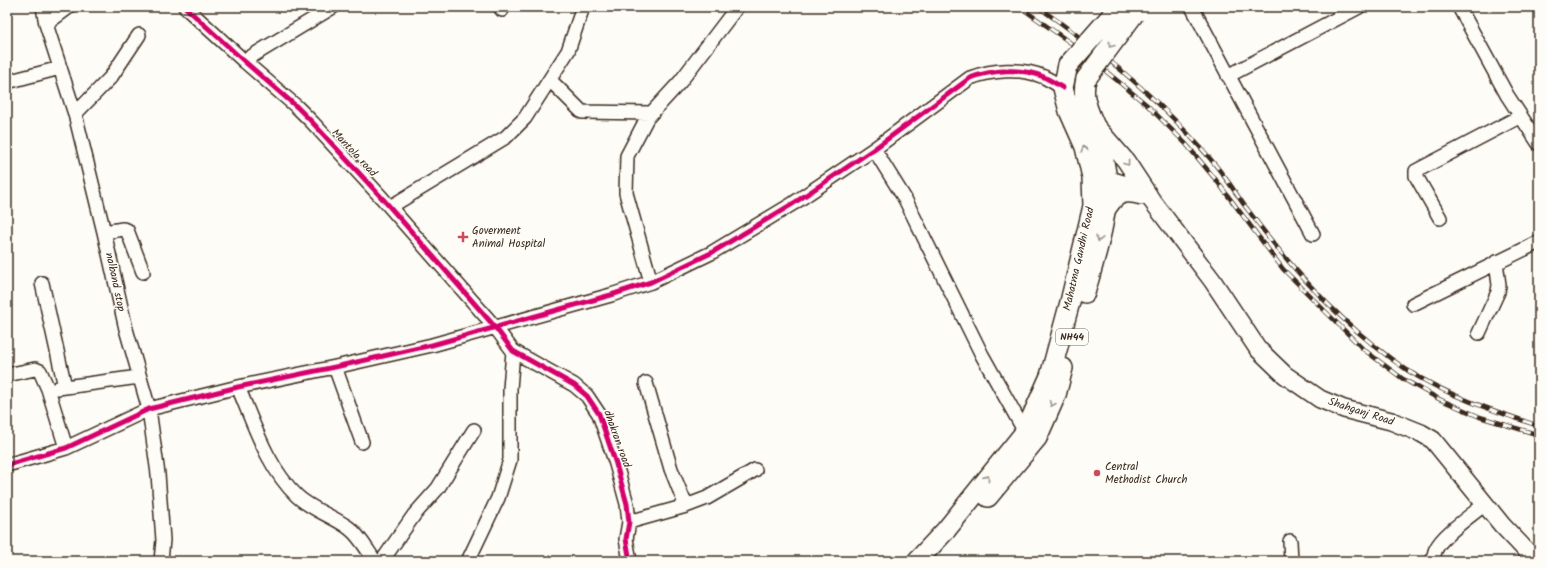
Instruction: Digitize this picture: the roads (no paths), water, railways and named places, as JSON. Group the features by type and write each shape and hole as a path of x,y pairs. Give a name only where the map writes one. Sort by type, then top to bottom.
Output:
{"highway":[{"name":"Mahatma Gandhi Road","path":"935,561 1037,438 1056,395 1100,239 1106,211 1107,198 1069,111 1063,88 1068,66 1130,9"},
{"name":"Mahatma Gandhi Road","path":"917,561 946,530 1025,432 1050,376 1070,302 1099,178 1099,138 1083,94 1086,78 1130,9"}],"main road":[{"name":"Shahganj Road","path":"1093,123 1126,161 1150,198 1212,280 1258,348 1285,374 1320,399 1344,409 1391,421 1421,433 1433,440 1502,525 1536,561"},
{"name":"Shahganj Road","path":"1099,178 1129,186 1150,198"},
{"path":"1106,211 1111,202 1120,195 1132,193 1150,198"}],"street":[{"name":"nalband stop","path":"43,7 46,24 75,114 126,329 149,409 158,474 163,540 161,561"},
{"path":"46,24 70,7"},
{"name":"Mantola road","path":"185,7 297,107 390,208 495,327 516,353"},
{"path":"244,61 333,7"},
{"path":"390,208 506,137 525,118 568,51 583,7"},
{"path":"651,282 625,186 627,156 644,122 680,82 737,7"},
{"path":"1192,7 1313,234"},
{"path":"1228,76 1360,7"},
{"path":"1459,7 1507,95 1539,144"},
{"path":"75,114 111,77 139,34"},
{"path":"7,82 60,68"},
{"path":"7,465 66,448 149,409 238,387 336,367 432,344 604,297 651,282 711,253 794,203 874,149 970,78 980,74 1010,71 1034,73 1063,88"},
{"path":"550,80 582,112 651,113"},
{"path":"1440,218 1416,176 1416,171 1521,116"},
{"path":"874,149 905,199 982,356 1025,432"},
{"path":"104,232 123,229 128,230 143,272"},
{"path":"1413,304 1539,242"},
{"path":"1479,333 1498,292 1499,286 1496,262"},
{"path":"42,283 65,387"},
{"path":"468,561 498,498 510,460 510,389 516,353"},
{"name":"dhakran road","path":"516,353 581,390 599,414 616,464 627,504 629,522 626,539 630,561"},
{"path":"336,367 362,442"},
{"path":"7,375 37,369 48,389 66,448"},
{"path":"48,389 139,377"},
{"path":"646,383 671,469 686,506"},
{"path":"238,387 270,461 293,492 304,502 348,528 360,539 375,561"},
{"path":"382,561 414,515 438,488 474,430"},
{"path":"629,522 686,506 707,498 755,470"},
{"path":"1433,561 1439,544 1457,526 1486,504"},
{"path":"1290,541 1291,561"}],"railway":[{"path":"1020,7 1075,46 1147,105 1186,144 1216,180 1283,269 1363,349 1403,379 1439,399 1480,417 1539,435"},
{"path":"1038,7 1079,36 1118,67 1173,118 1215,165 1265,232 1301,276 1362,336 1407,370 1439,388 1488,409 1539,426"}],"place":[{"name":"Goverment Animal Hospital","path":"463,237"},
{"name":"Central Methodist Church","path":"1097,473"}]}
